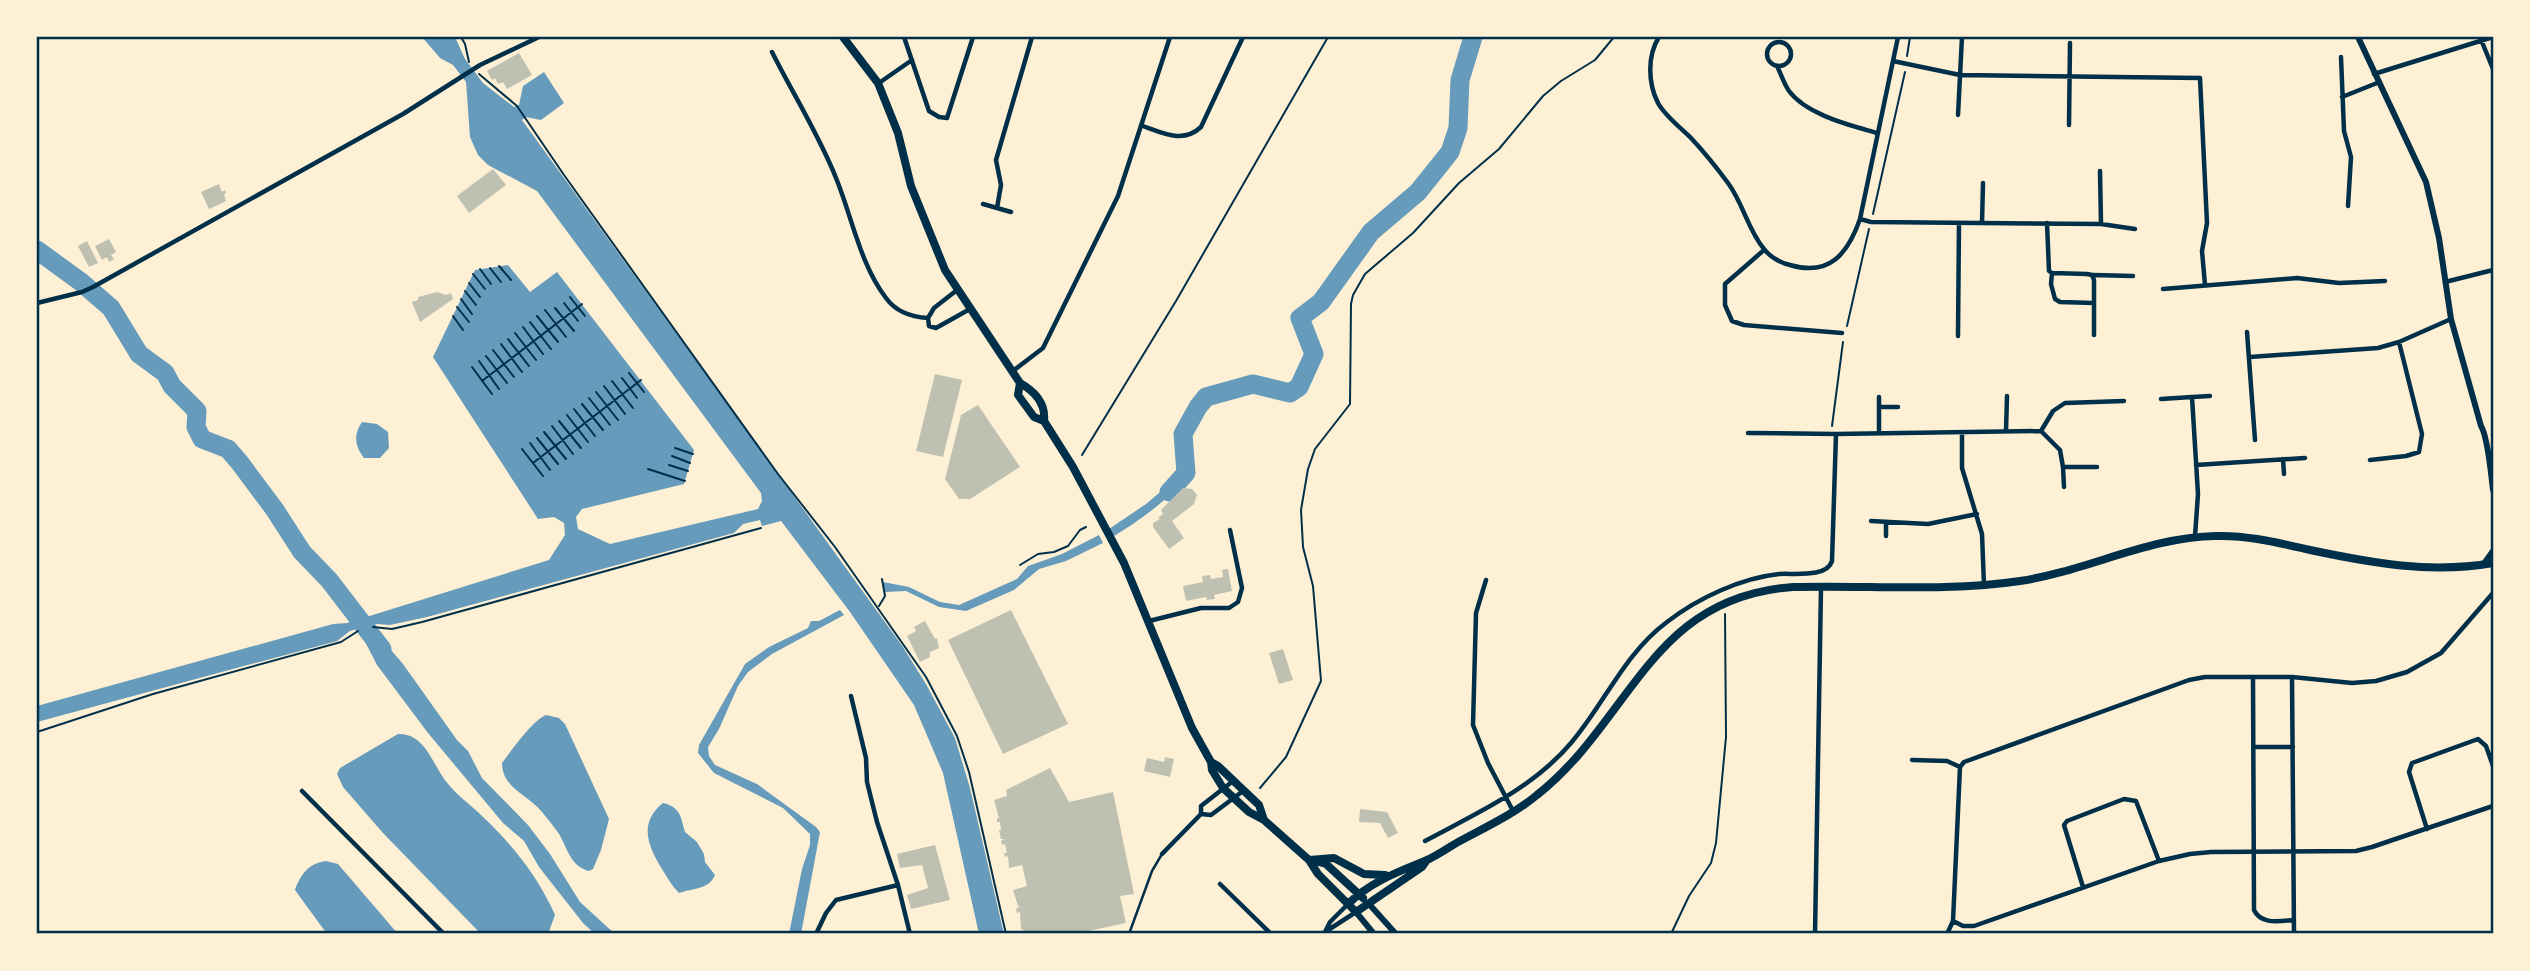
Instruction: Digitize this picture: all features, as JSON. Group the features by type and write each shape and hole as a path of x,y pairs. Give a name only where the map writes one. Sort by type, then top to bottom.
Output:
{"main road":[{"path":"843,37 878,83 898,133 911,186 945,270 1020,383 1033,390 1045,410 1044,421 1116,547 1192,728 1223,788 1249,813 1264,820 1309,860 1318,874 1356,912 1422,867 1428,860"},
{"path":"1020,383 1018,395 1034,417 1044,421"},
{"path":"1349,903 1388,875 1428,860 1514,811 1543,790 1565,768 1674,637 1696,619 1724,602 1766,589 1984,585 2048,576 2160,542 2195,536 2259,539 2407,567 2443,569 2493,563"},
{"path":"1211,762 1259,805 1264,820"},
{"path":"1309,860 1334,858 1364,874 1388,875"},
{"path":"1309,860 1326,864 1369,904"}],"street":[{"path":"37,303 93,287 403,114 480,65 540,37"},
{"path":"904,37 929,111 947,118 973,37"},
{"path":"997,208 1001,185 996,160 1032,37"},
{"path":"1012,371 1043,348 1118,196 1170,37"},
{"path":"1143,126 1177,137 1194,134 1201,127 1243,37"},
{"path":"1659,37 1650,61 1650,76 1658,104 1695,142 1730,186 1764,250 1781,262 1806,269 1821,267 1843,253 1854,236 1860,219 1898,37"},
{"path":"1958,115 1962,37"},
{"path":"2358,37 2377,83 2410,144 2426,182 2439,238 2451,319 2481,426 2490,433 2486,444 2493,490"},
{"path":"2374,74 2493,37"},
{"path":"2481,39 2493,69"},
{"path":"1777,66 1788,61 1791,53 1788,46 1780,42 1772,44 1767,55 1770,62 1777,66 1789,91 1829,120 1877,133"},
{"path":"2069,125 2070,43"},
{"path":"772,52 836,176 868,266 879,287 893,306 910,316 928,318"},
{"path":"2341,57 2344,131 2351,157 2348,206"},
{"path":"878,83 912,60"},
{"path":"1893,61 1960,75 2200,78 2207,223 2202,251 2205,285"},
{"path":"2343,97 2377,83"},
{"path":"2100,171 2101,224"},
{"path":"1982,223 1983,183"},
{"path":"983,204 1011,212"},
{"path":"1860,219 1871,222 2101,224 2136,229"},
{"path":"1958,336 1959,223"},
{"path":"2047,223 2047,264 2052,273 2051,284 2055,299 2060,302 2094,303"},
{"path":"1764,250 1725,284 1725,305 1732,321 1744,325 1842,333"},
{"path":"2445,282 2493,270"},
{"path":"2052,273 2133,276"},
{"path":"2092,275 2094,335"},
{"path":"2163,289 2297,278 2339,283 2385,281"},
{"path":"957,290 934,308 928,318 929,326 936,328 971,309"},
{"path":"2250,357 2378,348 2399,342 2451,319"},
{"path":"2247,332 2255,440"},
{"path":"2370,460 2419,452 2422,434 2399,342"},
{"path":"2006,431 2007,396"},
{"path":"2161,399 2210,396"},
{"path":"1879,397 1879,433"},
{"path":"2192,397 2198,494 2195,536"},
{"path":"2041,431 2053,411 2065,403 2124,401"},
{"path":"1879,407 1898,407"},
{"path":"1748,433 2041,431 2060,450 2064,487"},
{"path":"1425,841 1506,798 1531,781 1570,743 1626,663 1644,641 1667,621 1743,582 1777,575 1823,572 1829,568 1832,561 1833,433"},
{"path":"1962,433 1962,468 1982,534 1984,585"},
{"path":"2196,465 2305,458"},
{"path":"2283,459 2284,474"},
{"path":"2063,467 2097,467"},
{"path":"1871,521 1928,524 1977,514"},
{"path":"1886,522 1886,536"},
{"path":"1149,621 1201,608 1229,608 1238,602 1242,588 1230,530"},
{"path":"2483,565 2493,551"},
{"path":"1486,580 1476,613 1473,725 1488,763 1514,811"},
{"path":"1815,934 1821,587"},
{"path":"1947,934 1953,921 1960,767 1970,758 2189,680 2205,677 2292,677 2352,684 2376,681 2407,672 2441,653 2493,593"},
{"path":"2292,677 2294,934"},
{"path":"2253,678 2254,910 2263,921 2294,920"},
{"path":"851,696 866,758 867,782 910,934"},
{"path":"2427,829 2409,772 2412,763 2478,739 2486,746 2493,766"},
{"path":"2253,747 2293,747"},
{"path":"1912,760 1947,761 1960,767"},
{"path":"1162,853 1200,814 1201,806 1233,780"},
{"path":"302,791 444,934"},
{"path":"1200,814 1211,815 1243,791"},
{"path":"2083,887 2064,825 2067,821 2124,799 2136,801 2159,861"},
{"path":"1953,921 1963,926 1974,926 2159,861 2190,854 2356,851 2493,806"},
{"path":"1220,884 1271,934"},
{"path":"816,934 826,912 836,900 898,885"},
{"path":"1323,933 1349,903"},
{"path":"1369,904 1396,934"},
{"path":"1323,933 1356,912 1374,934"}],"lane":[{"path":"1129,934 1152,871 1162,853"}],"path":[{"path":"1082,455 1176,301 1328,37"},
{"path":"1260,788 1286,757 1321,681 1313,586 1303,547 1301,510 1308,469 1315,449 1350,404 1351,315 1355,290 1365,274 1413,233 1459,183 1499,149 1543,96 1595,60 1614,37"},
{"path":"1847,326 1910,37"},
{"path":"513,102 926,677 957,736 979,812 1006,934"},
{"path":"499,266 511,280"},
{"path":"490,268 501,282"},
{"path":"480,269 491,284"},
{"path":"473,274 485,289"},
{"path":"469,283 480,297"},
{"path":"465,291 476,305"},
{"path":"570,297 585,316"},
{"path":"461,299 472,314"},
{"path":"564,303 578,321"},
{"path":"482,381 582,304"},
{"path":"457,307 468,323"},
{"path":"555,308 573,331"},
{"path":"545,310 566,337"},
{"path":"453,316 463,330"},
{"path":"537,316 558,342"},
{"path":"530,322 551,349"},
{"path":"523,327 543,354"},
{"path":"515,333 536,360"},
{"path":"508,339 529,366"},
{"path":"1833,433 1844,339"},
{"path":"500,344 522,372"},
{"path":"493,350 514,377"},
{"path":"486,356 507,383"},
{"path":"478,361 499,389"},
{"path":"472,367 492,394"},
{"path":"629,373 644,392"},
{"path":"622,378 637,397"},
{"path":"533,463 641,380"},
{"path":"612,381 633,408"},
{"path":"604,386 625,414"},
{"path":"596,392 618,420"},
{"path":"589,398 610,425"},
{"path":"582,404 603,430"},
{"path":"574,409 595,436"},
{"path":"567,415 588,442"},
{"path":"559,421 581,448"},
{"path":"552,426 573,454"},
{"path":"544,432 566,459"},
{"path":"537,438 558,464"},
{"path":"530,443 550,470"},
{"path":"675,447 693,454"},
{"path":"522,449 543,476"},
{"path":"672,457 690,463"},
{"path":"669,465 688,471"},
{"path":"648,469 685,481"},
{"path":"1020,565 1038,554 1054,552 1068,546 1080,530 1086,527"},
{"path":"373,626 392,629 422,622 761,528"},
{"path":"878,607 885,596 882,579"},
{"path":"1671,934 1689,896 1711,863 1716,843 1726,737 1724,602"},
{"path":"37,732 153,694 341,642 358,631"}],"water":[{"path":"422,37 455,37 465,59 483,83 514,107 519,105 523,86 544,72 564,103 541,120 526,117 522,120 903,647 955,738 970,788 1004,934 979,934 943,773 914,705 850,612 781,521 762,526 760,520 743,524 734,533 427,617 390,625 368,626 350,631 337,641 37,722 37,706 333,624 347,623 549,560 565,535 564,523 554,517 538,519 433,357 475,270 508,265 530,292 557,272 694,450 684,484 582,509 576,517 578,529 610,544 758,509 762,501 761,493 537,191 488,165 478,155 470,137 466,82 453,65 440,58"},
{"path":"37,247 88,284 77,290 76,284 37,256"},
{"path":"362,422 377,424 388,432 389,448 380,458 364,458 359,449 356,436"},
{"path":"1184,472 1189,474 1165,500 1112,537 1109,529 1146,504"},
{"path":"1099,535 1103,543 1066,561 1039,569 1014,590 966,611 939,607 906,591 885,592 883,582 909,587 940,602 959,605 1017,579 1028,566 1062,554"},
{"path":"840,610 844,615 772,654 748,672 738,686 708,747 709,756 715,765 757,784 820,832 801,934 789,934 802,869 810,845 810,834 783,808 714,773 698,753 699,745 745,664 769,647 808,628 811,621 819,621"},
{"path":"373,629 403,664 457,740 468,751 482,778 528,825 550,854 580,902 615,934 595,934 583,923 539,867 524,841 503,823 428,733 377,665 360,632"},
{"path":"546,715 559,718 565,724 609,819 601,850 593,869 589,871 574,861 549,820 511,785 503,772 502,763 511,751 529,729"},
{"path":"398,734 408,735 423,745 449,785 492,826 523,861 541,887 555,915 548,934 481,934 383,833 343,787 337,774 340,768"},
{"path":"663,803 677,810 685,832 697,842 705,862 715,875 704,886 679,893 657,860 650,843 648,827 655,811"},
{"path":"326,861 338,864 398,934 327,934 295,890 306,871 315,864"}],"building":[{"path":"519,53 532,75 507,89 503,82 498,84 495,78 492,80 487,71"},
{"path":"493,169 506,185 469,213 457,196"},
{"path":"219,184 222,192 225,190 226,201 209,209 201,192"},
{"path":"109,239 116,252 111,255 114,259 109,262 107,257 102,260 95,246"},
{"path":"87,241 98,263 89,267 78,246"},
{"path":"437,292 446,295 451,293 453,299 420,322 412,302 418,300 418,297"},
{"path":"935,374 962,380 943,457 916,451"},
{"path":"978,405 1020,467 970,499 959,499 945,479 961,415"},
{"path":"1183,488 1192,489 1197,495 1194,504 1172,521 1184,538 1169,549 1153,523 1160,519 1158,518 1163,514 1161,510"},
{"path":"1228,569 1232,591 1214,595 1215,599 1207,600 1206,597 1186,601 1183,586 1203,582 1202,576 1210,575 1211,579 1223,577 1222,570"},
{"path":"1011,610 1068,724 1003,754 948,640"},
{"path":"925,621 935,639 937,638 939,648 930,652 930,657 920,662 907,636 916,631 914,627"},
{"path":"1283,649 1293,680 1279,684 1269,653"},
{"path":"1165,757 1174,759 1170,777 1144,771 1147,758 1164,762"},
{"path":"1050,768 1069,802 1113,792 1134,894 1120,896 1126,923 1074,934 1022,934 1021,931 1025,930 1021,929 1020,912 1017,913 1016,909 1020,906 1013,890 1027,886 1022,865 1009,868 1008,856 1005,857 1004,853 1007,853 1005,844 1002,845 1001,841 1005,839 1001,839 994,800 1007,796 1006,790"},
{"path":"1360,809 1387,812 1398,833 1388,838 1380,823 1359,822"},
{"path":"935,845 950,900 911,909 907,895 928,888 922,865 900,868 897,854"}],"waterway":[{"path":"1169,492 1186,473 1183,434 1206,397 1253,384 1290,393 1299,387 1314,354 1300,318 1321,302 1371,232 1418,192 1450,152 1458,128 1460,80 1473,37"},
{"path":"37,250 111,308 139,354 165,373 172,386 197,411 196,427 202,439 228,449 275,510 302,552 329,580 382,649"}]}
